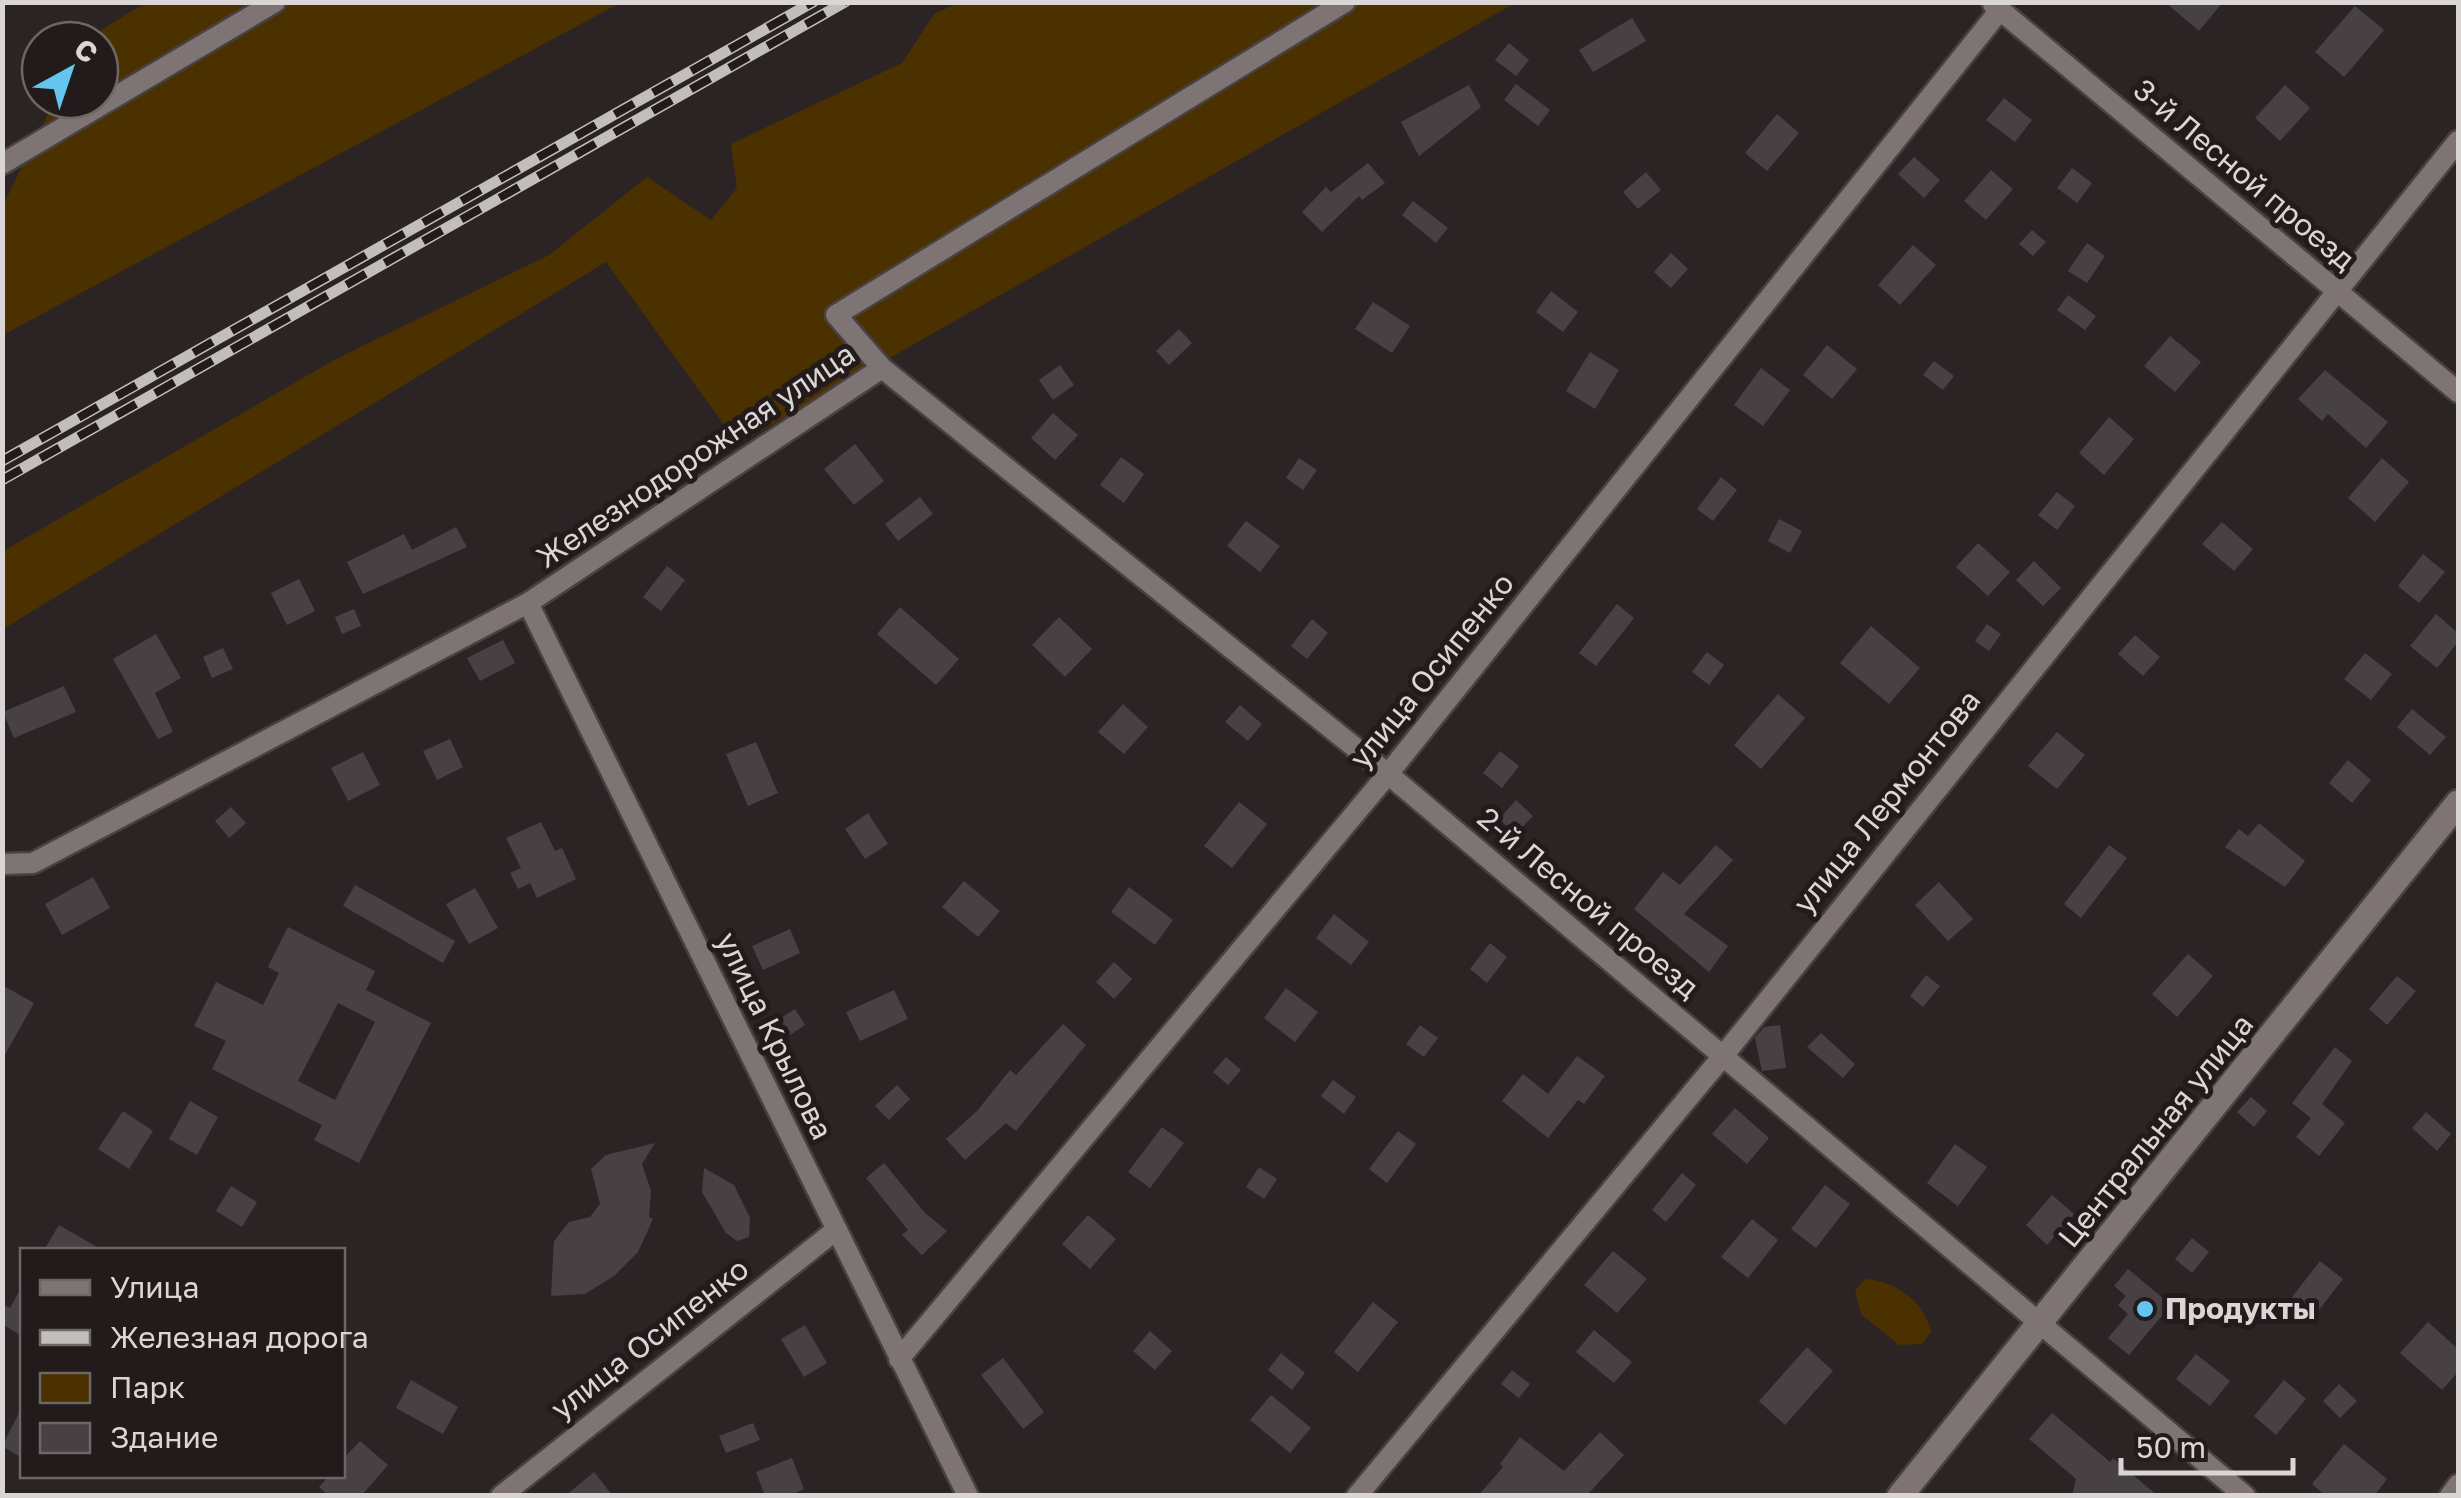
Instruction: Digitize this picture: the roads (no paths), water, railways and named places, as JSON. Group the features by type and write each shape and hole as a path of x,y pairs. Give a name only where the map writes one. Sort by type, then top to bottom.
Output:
{"street":[{"path":"2,164 274,2"},
{"name":"Железнодорожная улица","path":"2,864 33,863 528,603 882,368 836,315 1345,2"},
{"name":"3-й Лесной проезд","path":"1996,6 2458,392"},
{"name":"улица Осипенко","path":"898,1359 1388,774 1996,6"},
{"name":"улица Лермонтова","path":"1356,1496 1723,1056 2458,141"},
{"name":"2-й Лесной проезд","path":"882,368 1388,774 2246,1496"},
{"name":"улица Крылова","path":"528,603 968,1496"},
{"name":"Центральная улица","path":"1900,1496 2044,1323 2458,803"},
{"name":"улица Осипенко","path":"501,1496 836,1230"},
{"path":"2450,1496 2458,1485"}],"railway":[{"path":"2,461 813,2"},
{"path":"2,480 845,2"}],"place":[{"name":"Продукты","path":"2145,1309"}]}
